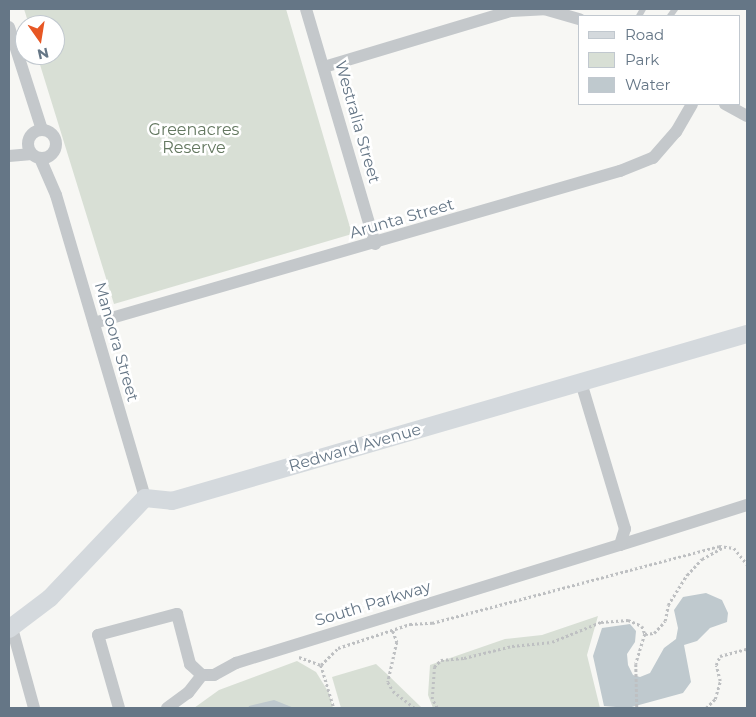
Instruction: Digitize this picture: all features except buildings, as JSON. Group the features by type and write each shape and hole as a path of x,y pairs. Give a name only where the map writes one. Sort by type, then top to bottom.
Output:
{"street":[{"name":"Westralia Street","path":"306,9 376,244"},
{"path":"324,67 511,11 544,9 578,18"},
{"path":"9,27 28,93 34,135 41,156"},
{"name":"Arunta Street","path":"94,323 376,244 653,158 676,132 691,105"},
{"path":"727,105 747,116"},
{"path":"9,152 34,135 51,134 56,141 41,156 9,156"},
{"name":"Manoora Street","path":"41,156 56,195 145,498"},
{"name":"Redward Avenue","path":"145,498 172,501 747,334"},
{"path":"581,382 625,529 620,544"},
{"path":"34,708 10,629 50,598 145,498"},
{"name":"South Parkway","path":"202,675 214,675 236,663 747,505"},
{"path":"119,708 98,635 177,614 190,664 202,675 188,693 168,708"}],"path":[{"path":"321,665 338,648 393,631 724,547 734,548 747,564"},
{"path":"645,634 654,633 665,621 668,606 687,575 702,559 724,547"},
{"path":"437,708 432,699 434,668 441,660 464,658 512,646 552,642 601,622 635,621 645,634"},
{"path":"393,631 397,642 388,682 393,691 415,708"},
{"path":"637,708 636,664 645,634"},
{"path":"293,645 296,656 321,665"},
{"path":"706,708 716,699 720,681 716,665 720,656 747,649"},
{"path":"321,665 334,708"}],"green space":[{"name":"Greenacres Reserve","path":"24,9 286,9 352,234 114,304 40,65 65,65 65,15 26,15"},
{"path":"598,616 587,655 600,708 433,708 428,695 430,665 505,639 542,635"},
{"path":"297,661 316,672 329,693 333,708 194,708 219,690"},
{"path":"376,664 422,708 341,708 332,677"}],"water":[{"path":"706,593 722,600 728,613 727,622 710,628 697,641 684,645 691,682 683,693 628,708 604,706 593,656 602,628 630,624 636,631 635,642 627,654 628,665 633,675 640,677 650,673 664,648 676,639 678,628 674,610 683,597"},
{"path":"274,700 294,708 248,708 249,706"}]}
